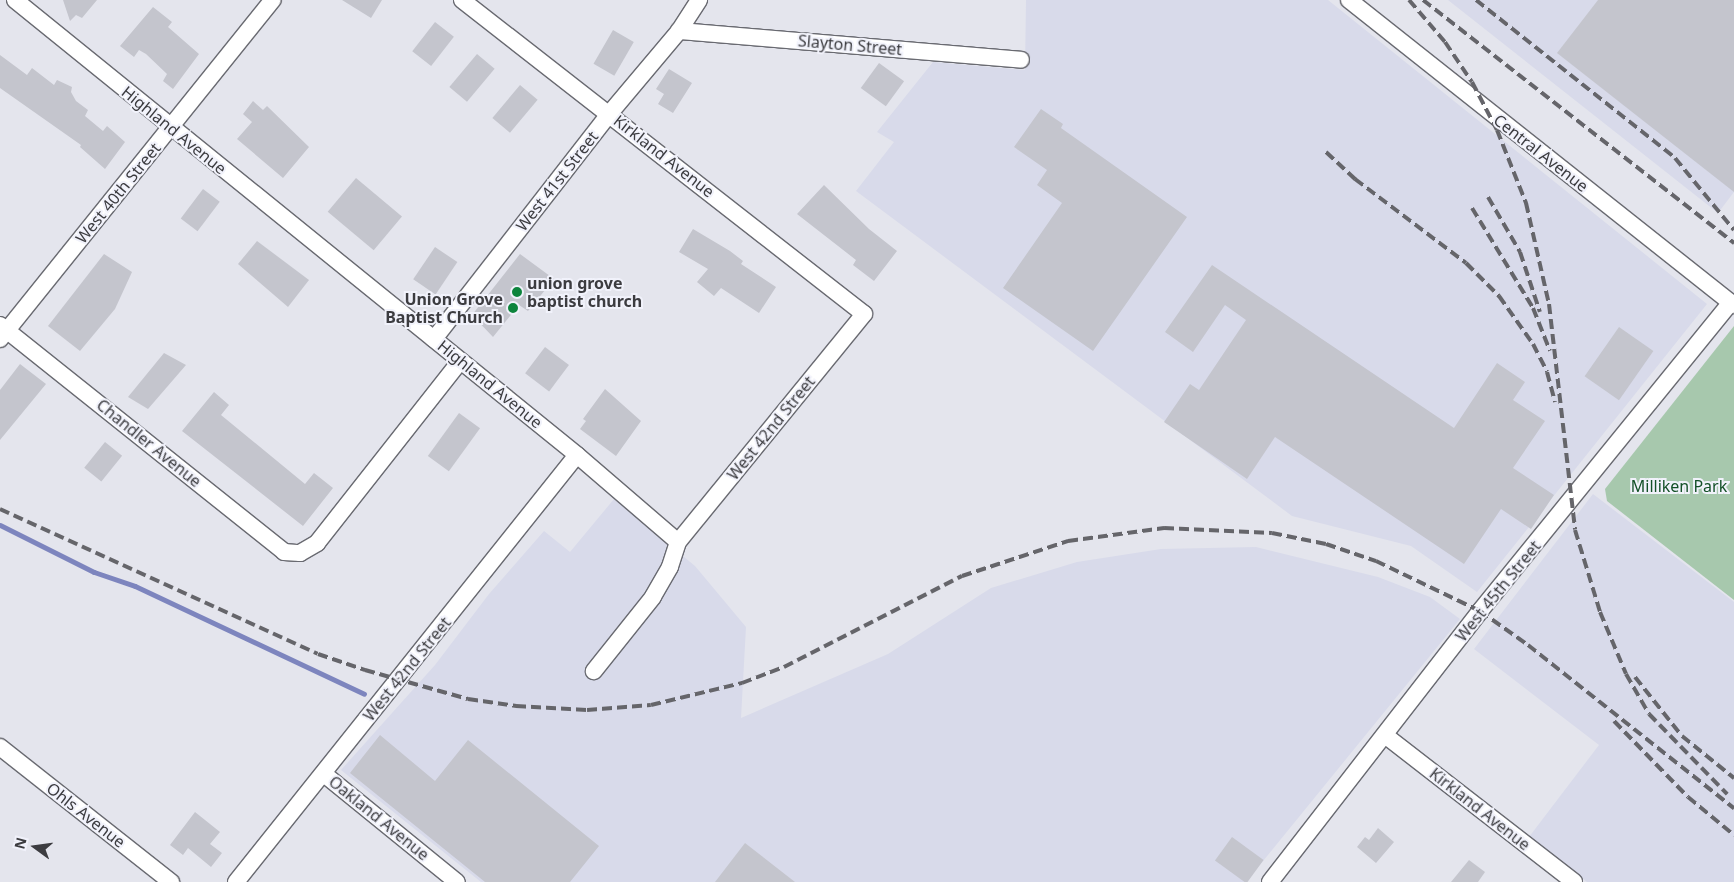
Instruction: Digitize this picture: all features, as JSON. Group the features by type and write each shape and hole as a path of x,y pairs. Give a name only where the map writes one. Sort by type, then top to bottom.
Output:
{"street":[{"name":"Highland Avenue","path":"14,0 434,339 576,455 678,542"},
{"name":"West 40th Street","path":"2,331 171,128 273,0"},
{"name":"Kirkland Avenue","path":"462,0 610,113 864,314"},
{"name":"West 41st Street","path":"434,339 610,113 679,31 698,0"},
{"name":"Central Avenue","path":"1349,0 1732,304"},
{"name":"Slayton Street","path":"679,31 1021,60"},
{"name":"West 45th Street","path":"1270,882 1386,736 1480,611 1732,304"},
{"name":"West 42nd Street","path":"678,542 864,314"},
{"name":"Chandler Avenue","path":"2,331 284,552 300,553 316,543 460,361"},
{"name":"West 42nd Street","path":"236,882 324,774 576,455"},
{"path":"594,671 653,597 670,567 678,542"},
{"name":"Kirkland Avenue","path":"1386,736 1574,882"},
{"name":"Ohls Avenue","path":"0,747 172,882"},
{"name":"Oakland Avenue","path":"324,774 457,882"}],"shaded area":[{"path":"1026,0 1328,0 1707,304 1477,592 1411,546 1292,516 856,191 894,142 877,132 933,62 1025,70"},
{"path":"1448,0 1734,0 1734,192 1718,213"},
{"path":"1593,494 1734,602 1734,882 1587,882 1529,837 1599,745 1474,649"},
{"path":"614,499 695,566 746,627 741,718 888,654 991,588 1077,562 1161,549 1256,547 1378,577 1430,597 1460,619 1246,882 481,882 341,770 435,665 489,594 544,531 570,552"}],"green space":[{"name":"Milliken Park","path":"1734,326 1734,600 1607,501 1605,489"}],"building":[{"path":"63,0 97,0 82,18 76,15 70,21"},
{"path":"342,0 382,0 371,18"},
{"path":"1598,0 1734,0 1734,192 1557,53"},
{"path":"153,7 172,22 168,27 199,54 173,89 163,81 167,74 146,54 139,50 134,57 120,46"},
{"path":"435,22 454,37 431,66 412,51"},
{"path":"613,30 634,42 614,76 594,64"},
{"path":"477,54 495,69 467,102 449,87"},
{"path":"0,55 27,75 32,68 54,85 57,80 72,87 71,92 76,101 88,110 85,116 103,131 107,126 125,142 105,169 80,147 81,145 0,88"},
{"path":"879,63 904,81 886,106 861,88"},
{"path":"669,69 692,83 673,113 658,104 664,94 656,89"},
{"path":"520,85 538,100 510,133 492,118"},
{"path":"253,101 263,110 267,106 309,147 283,178 237,139 252,122 243,114"},
{"path":"1041,109 1063,124 1061,128 1187,217 1093,351 1003,288 1062,203 1037,185 1047,170 1014,147"},
{"path":"356,178 402,217 374,250 328,212"},
{"path":"824,185 869,229 897,251 874,281 853,265 856,260 797,214"},
{"path":"203,189 220,202 198,231 181,219"},
{"path":"693,229 730,251 743,261 741,264 776,287 759,313 721,288 714,296 697,282 708,269 679,252"},
{"path":"257,241 309,280 288,307 238,264"},
{"path":"435,247 457,262 436,294 413,279"},
{"path":"104,254 132,272 115,309 80,351 48,326"},
{"name":"union grove baptist church","path":"520,254 554,279 528,311 519,305 493,337 472,315"},
{"path":"1212,265 1454,428 1497,363 1525,382 1513,400 1545,421 1513,468 1554,495 1531,529 1501,509 1464,564 1275,437 1247,479 1164,422 1190,384 1199,390 1246,320 1225,305 1193,352 1165,332"},
{"path":"1619,327 1653,351 1619,400 1585,376"},
{"path":"545,347 569,365 549,391 525,373"},
{"path":"164,353 186,365 148,409 128,397"},
{"path":"20,364 46,384 0,440 0,390"},
{"path":"605,389 641,421 616,456 580,429 586,421 583,419"},
{"path":"214,392 229,405 221,415 305,484 314,473 333,488 303,526 182,431"},
{"path":"459,413 480,428 449,471 428,456"},
{"path":"105,442 122,456 101,481 84,468"},
{"path":"380,735 435,781 468,740 599,846 570,882 485,882 350,773"},
{"path":"195,812 220,832 210,844 222,853 211,867 188,848 183,855 170,845"},
{"path":"1378,828 1394,842 1376,863 1357,847 1365,837 1369,840"},
{"path":"1232,837 1264,860 1248,882 1245,882 1215,860"},
{"path":"745,843 795,882 715,882"},
{"path":"1469,860 1485,872 1478,882 1451,882"}],"waterway":[{"path":"0,525 94,572 135,586 364,694"}],"railway":[{"path":"1409,0 1445,42 1472,82 1497,130 1526,203 1549,304 1575,530 1600,612 1626,674 1649,714 1727,794"},
{"path":"1423,0 1734,243"},
{"path":"1476,0 1675,158 1734,230"},
{"path":"1326,152 1355,179 1466,263 1499,296 1533,344 1547,372 1555,402"},
{"path":"1488,197 1520,252 1540,312"},
{"path":"1472,208 1533,308 1550,351"},
{"path":"0,509 318,654 365,670 468,699 516,706 587,710 651,705 742,683 784,667 962,576 1068,541 1164,528 1272,533 1326,544 1376,561 1480,611 1528,645 1734,808"},
{"path":"1635,677 1682,736 1734,778"},
{"path":"1614,721 1688,797 1734,835"}],"place":[{"name":"union grove baptist church","path":"517,292"},
{"name":"Union Grove Baptist Church","path":"513,308"}]}
